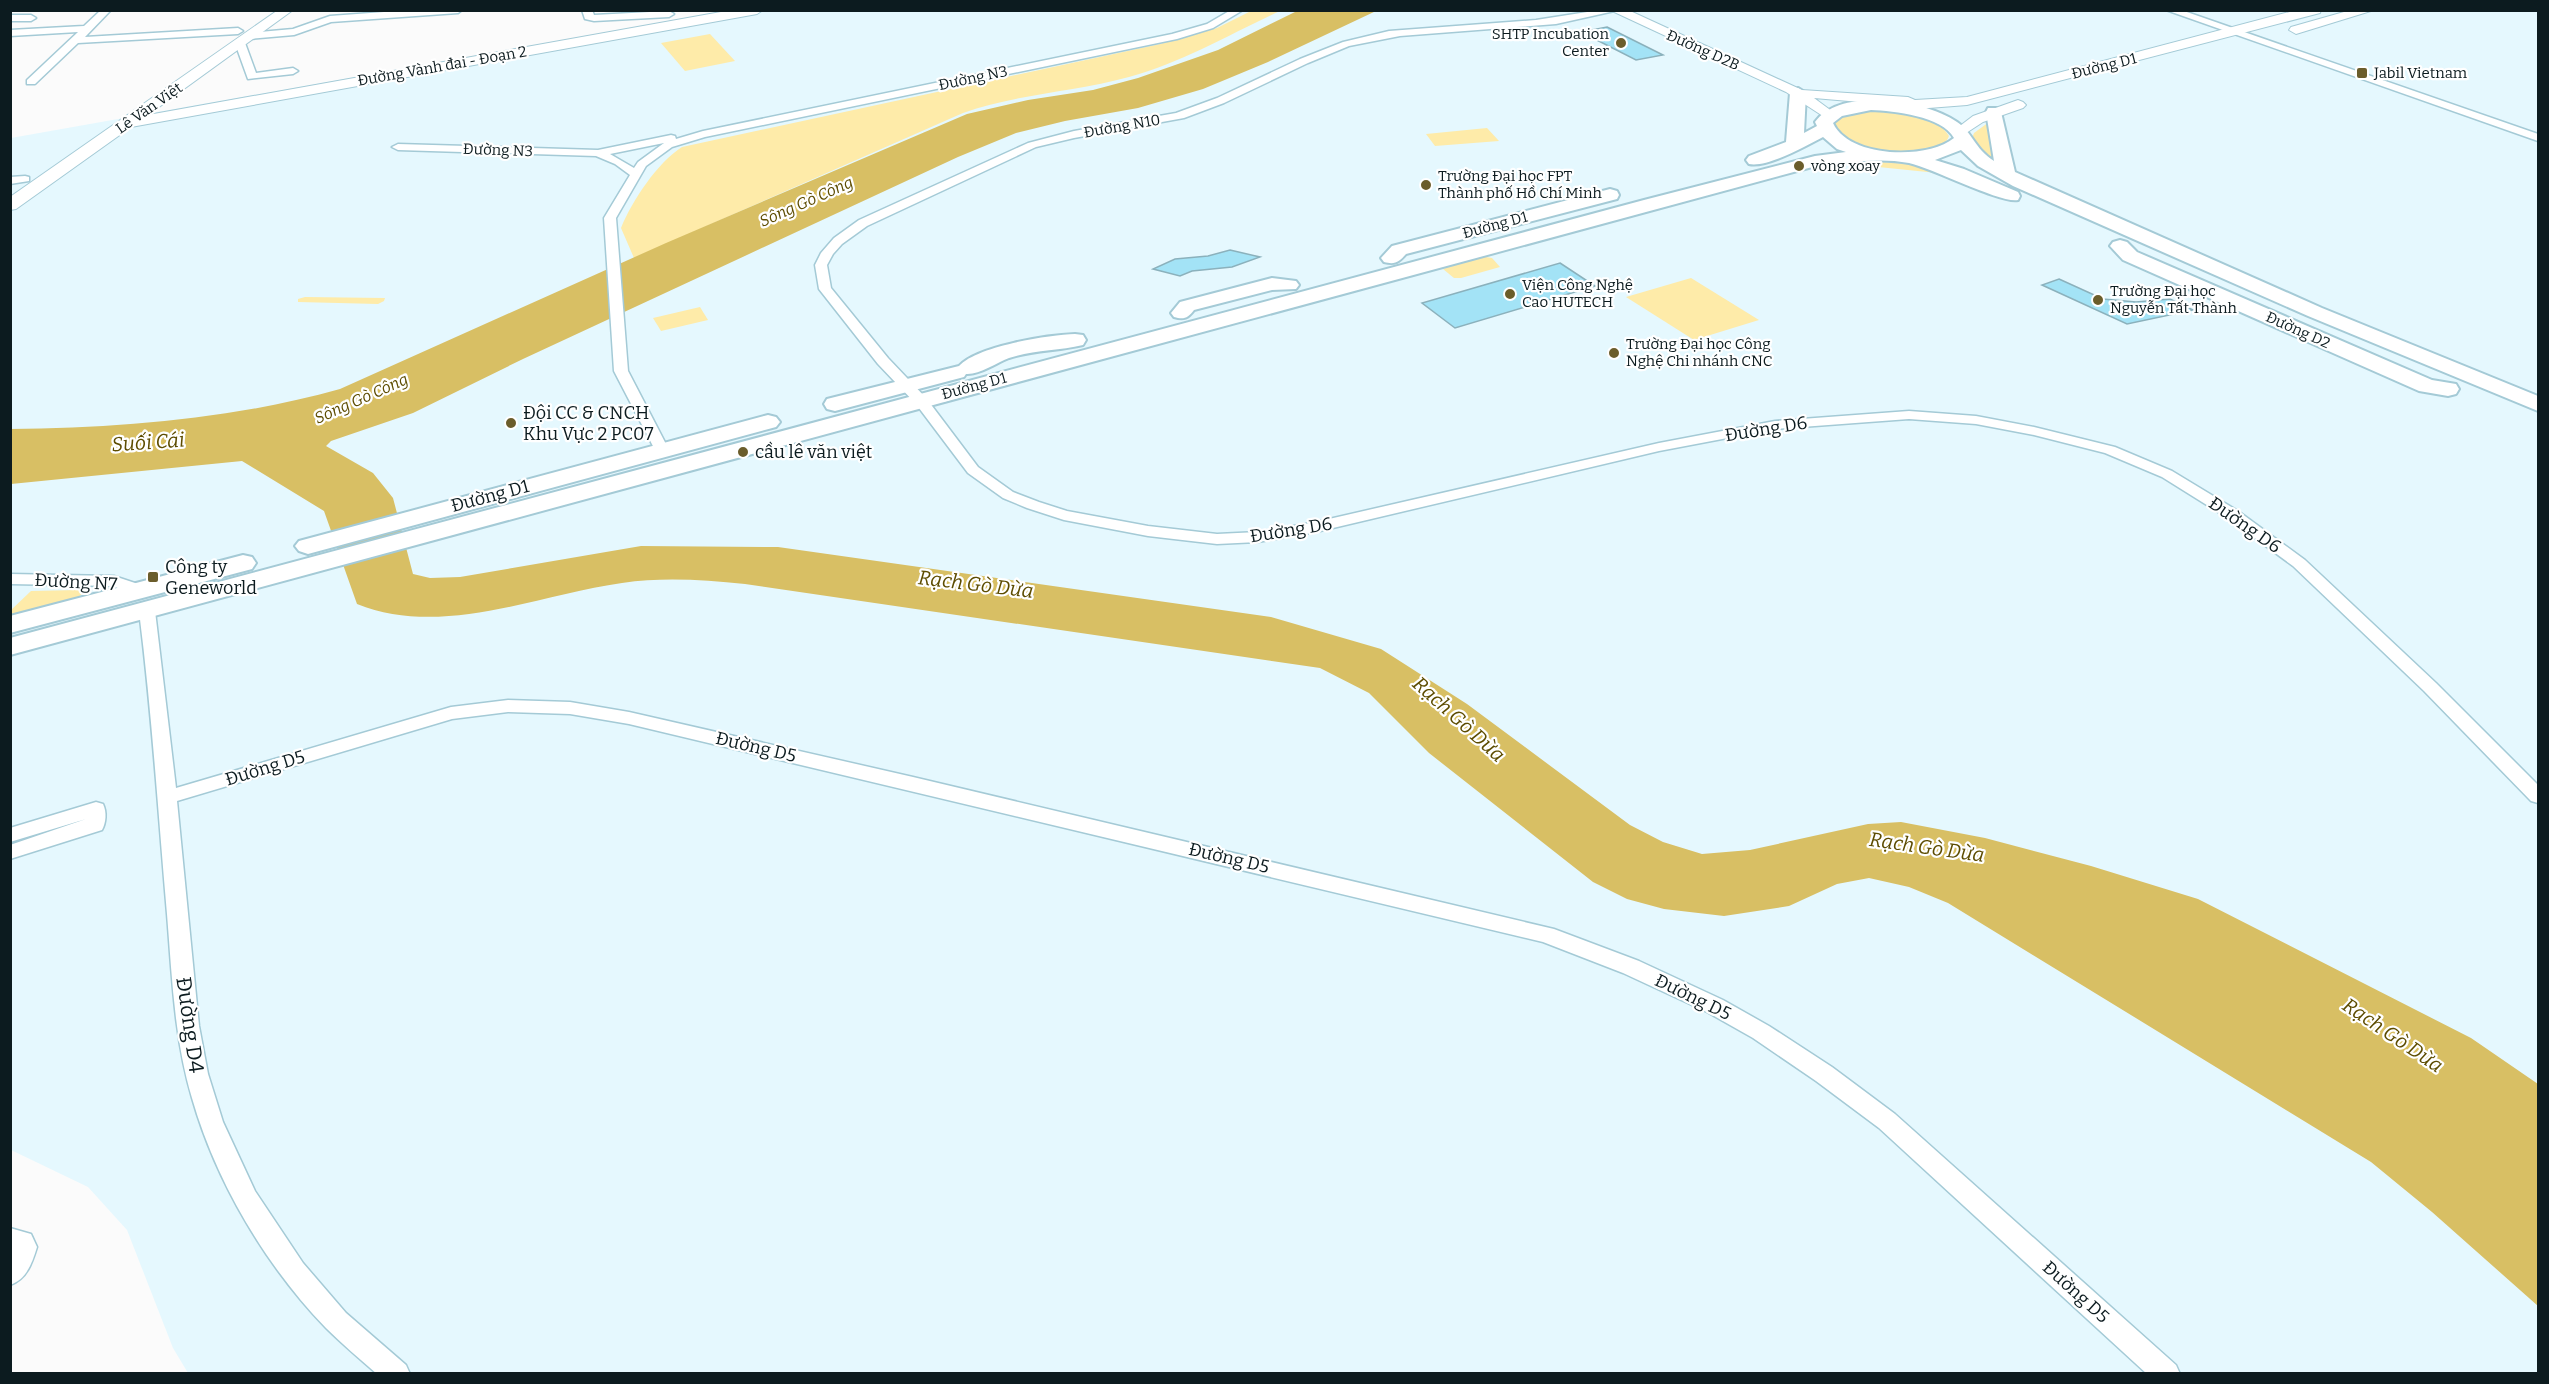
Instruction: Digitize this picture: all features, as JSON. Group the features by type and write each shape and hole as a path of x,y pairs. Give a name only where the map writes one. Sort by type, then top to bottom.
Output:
{"main road":[{"path":"1795,146 1799,91"},
{"name":"Đường D1","path":"1344,278 1391,258 1667,181 1736,166 1795,146 1827,122 1860,106 1890,106"},
{"name":"Đường D2","path":"1890,106 1941,118 1961,136 1979,159 2006,175 2062,201 2288,300 2531,401"},
{"path":"1994,112 2006,175"},
{"path":"1827,122 1830,136 1841,143 1875,154 1909,158 1946,153 1957,148 1961,136"},
{"name":"Đường D1","path":"10,647 144,601 288,567 461,520 838,430 855,419 969,368 1181,313 1295,291 1344,278 1443,260 1455,261 1538,239 1545,233 1651,204 1817,164 1875,154"},
{"name":"Đường D2","path":"1909,158 1973,179 2120,246 2130,256 2427,386 2448,389 2538,425"},
{"path":"1817,164 1973,179"},
{"name":"Đường D1","path":"1651,204 1668,204 1817,164"},
{"name":"Đường D1","path":"1391,258 1399,250 1627,191"},
{"name":"Đường D1","path":"461,520 662,450 913,393 1059,363 1082,363 1292,306 1295,291"},
{"name":"Đường D1","path":"10,625 242,584 264,584 288,567"}],"street":[{"path":"31,82 107,10"},
{"name":"Lê Văn Việt","path":"10,205 127,123 243,37 269,10"},
{"name":"Lê Văn Việt","path":"10,189 18,180 286,10"},
{"path":"75,40 243,37 294,32 330,20 394,12 458,10"},
{"path":"587,10 588,17 594,18 669,14"},
{"name":"Đường Vành đai - Đoạn 2","path":"127,123 757,10"},
{"name":"Đường N3","path":"398,147 598,153 657,140 702,134 1174,37 1210,27 1239,10"},
{"name":"Đường D2B","path":"1615,10 1799,91 1860,106"},
{"name":"Đường N10","path":"913,393 825,289 821,265 827,253 838,241 863,223 1032,145 1062,136 1161,119 1200,109 1354,42 1401,33 1560,22 1615,10"},
{"path":"2169,10 2235,40"},
{"name":"Đường D1","path":"1890,106 1944,105 1988,96 2235,40 2315,10"},
{"name":"Đường D1","path":"2235,40 2258,41 2368,10"},
{"path":"10,18 28,20 11,33"},
{"path":"11,33 86,29"},
{"path":"243,37 252,77 293,71"},
{"path":"2258,41 2538,138"},
{"path":"1799,91 1944,105"},
{"name":"Đường D2B","path":"1799,91 1827,122"},
{"path":"1961,136 1978,119 2027,102"},
{"name":"Đường N3","path":"662,450 621,371 610,218 635,174 654,153 668,145 702,134"},
{"name":"Đường N3","path":"598,153 619,162 635,174"},
{"path":"18,180 52,175"},
{"name":"Đường D6","path":"913,393 973,470 1008,495 1064,515 1148,531 1217,539 1258,537 1316,527 1659,447 1775,425 1909,416 1976,420 2034,431 2110,450 2167,474 2241,520 2299,562 2430,687 2538,796"},
{"name":"Đường N7","path":"10,579 114,580 144,601"},
{"name":"Đường D4","path":"144,601 190,1038 197,1079 211,1122 232,1171 258,1218 284,1255 330,1314 397,1374"},
{"name":"Đường D5","path":"166,798 451,713 508,706 570,708 629,718 913,783 1547,935 1631,967 1715,1006 1761,1032 1832,1079 1887,1121 2167,1374"},
{"path":"10,835 96,809 95,825 10,852"},
{"path":"10,1239 22,1242 25,1247 20,1262 10,1274"}],"shaded area":[{"path":"1253,10 1280,11 1187,56 1149,71 1108,82 1004,101 963,113 634,258 621,228 646,183 663,163 682,147 1160,44 1217,28"},
{"path":"728,11 2538,11 2538,1373 188,1373 173,1348 127,1230 88,1187 11,1150 11,138"},
{"path":"710,34 735,61 685,71 661,43"},
{"path":"1863,110 1897,111 1922,116 1942,127 1949,136 1942,144 1930,150 1915,153 1879,151 1862,147 1839,136 1833,123 1843,115"},
{"path":"1989,122 1993,159 1978,149 1972,138 1974,133"},
{"path":"1487,128 1499,141 1435,146 1426,134"},
{"path":"1868,161 1908,164 1947,174 1839,163"},
{"path":"1480,256 1492,258 1500,267 1461,278 1454,278 1443,269"},
{"path":"1691,278 1759,320 1694,340 1626,297"},
{"path":"305,297 385,298 378,304 298,302 298,299"},
{"path":"700,307 708,320 661,331 653,318"},
{"path":"78,590 82,591 82,594 74,600 11,616 10,611 31,591"}],"water":[{"path":"1297,11 1376,11 1268,62 1203,89 1138,108 1065,121 1016,133 958,157 523,359 413,413 331,441 326,446 373,473 393,498 413,574 430,578 460,577 641,546 778,547 1271,617 1381,649 1467,704 1630,825 1663,842 1702,854 1750,850 1868,824 1901,822 1985,838 2091,866 2198,899 2471,1038 2538,1084 2538,1306 2432,1212 2371,1162 1948,903 1909,887 1869,878 1837,884 1789,906 1724,916 1664,909 1627,899 1593,882 1429,753 1369,693 1320,668 745,584 699,580 622,583 490,611 456,615 422,617 389,613 357,604 324,511 242,461 11,484 10,429 94,427 177,420 259,408 340,389 666,243 967,114 1028,100 1093,90 1138,78 1218,50"}],"building":[{"name":"SHTP Incubation Center","path":"1607,27 1663,55 1636,60 1581,32"},
{"path":"1230,250 1260,257 1232,267 1192,271 1180,276 1153,269 1175,259 1208,256"},
{"name":"Viện Công Nghệ Cao HUTECH","path":"1560,263 1595,286 1455,328 1422,303"},
{"name":"Trường Đại học Nguyễn Tất Thành","path":"2059,279 2103,299 2136,302 2170,299 2193,310 2127,324 2042,285"}],"place":[{"name":"SHTP Incubation Center","path":"1621,43"},
{"name":"Jabil Vietnam","path":"2362,73"},
{"name":"vòng xoay","path":"1799,166"},
{"name":"Trường Đại học FPT Thành phố Hồ Chí Minh","path":"1426,185"},
{"name":"Viện Công Nghệ Cao HUTECH","path":"1510,294"},
{"name":"Trường Đại học Nguyễn Tất Thành","path":"2098,300"},
{"name":"Trường Đại học Công Nghệ Chi nhánh CNC","path":"1614,353"},
{"name":"Đội CC & CNCH Khu Vực 2 PC07","path":"511,423"},
{"name":"cầu lê văn việt","path":"743,452"},
{"name":"Công ty Geneworld","path":"153,577"}],"water label":[{"name":"Sông Gò Công","path":"806,201"},
{"name":"Sông Gò Công","path":"361,398"},
{"name":"Suối Cái","path":"148,442"},
{"name":"Rạch Gò Dừa","path":"976,584"},
{"name":"Rạch Gò Dừa","path":"1459,719"},
{"name":"Rạch Gò Dừa","path":"1927,847"},
{"name":"Rạch Gò Dừa","path":"2393,1035"}]}
